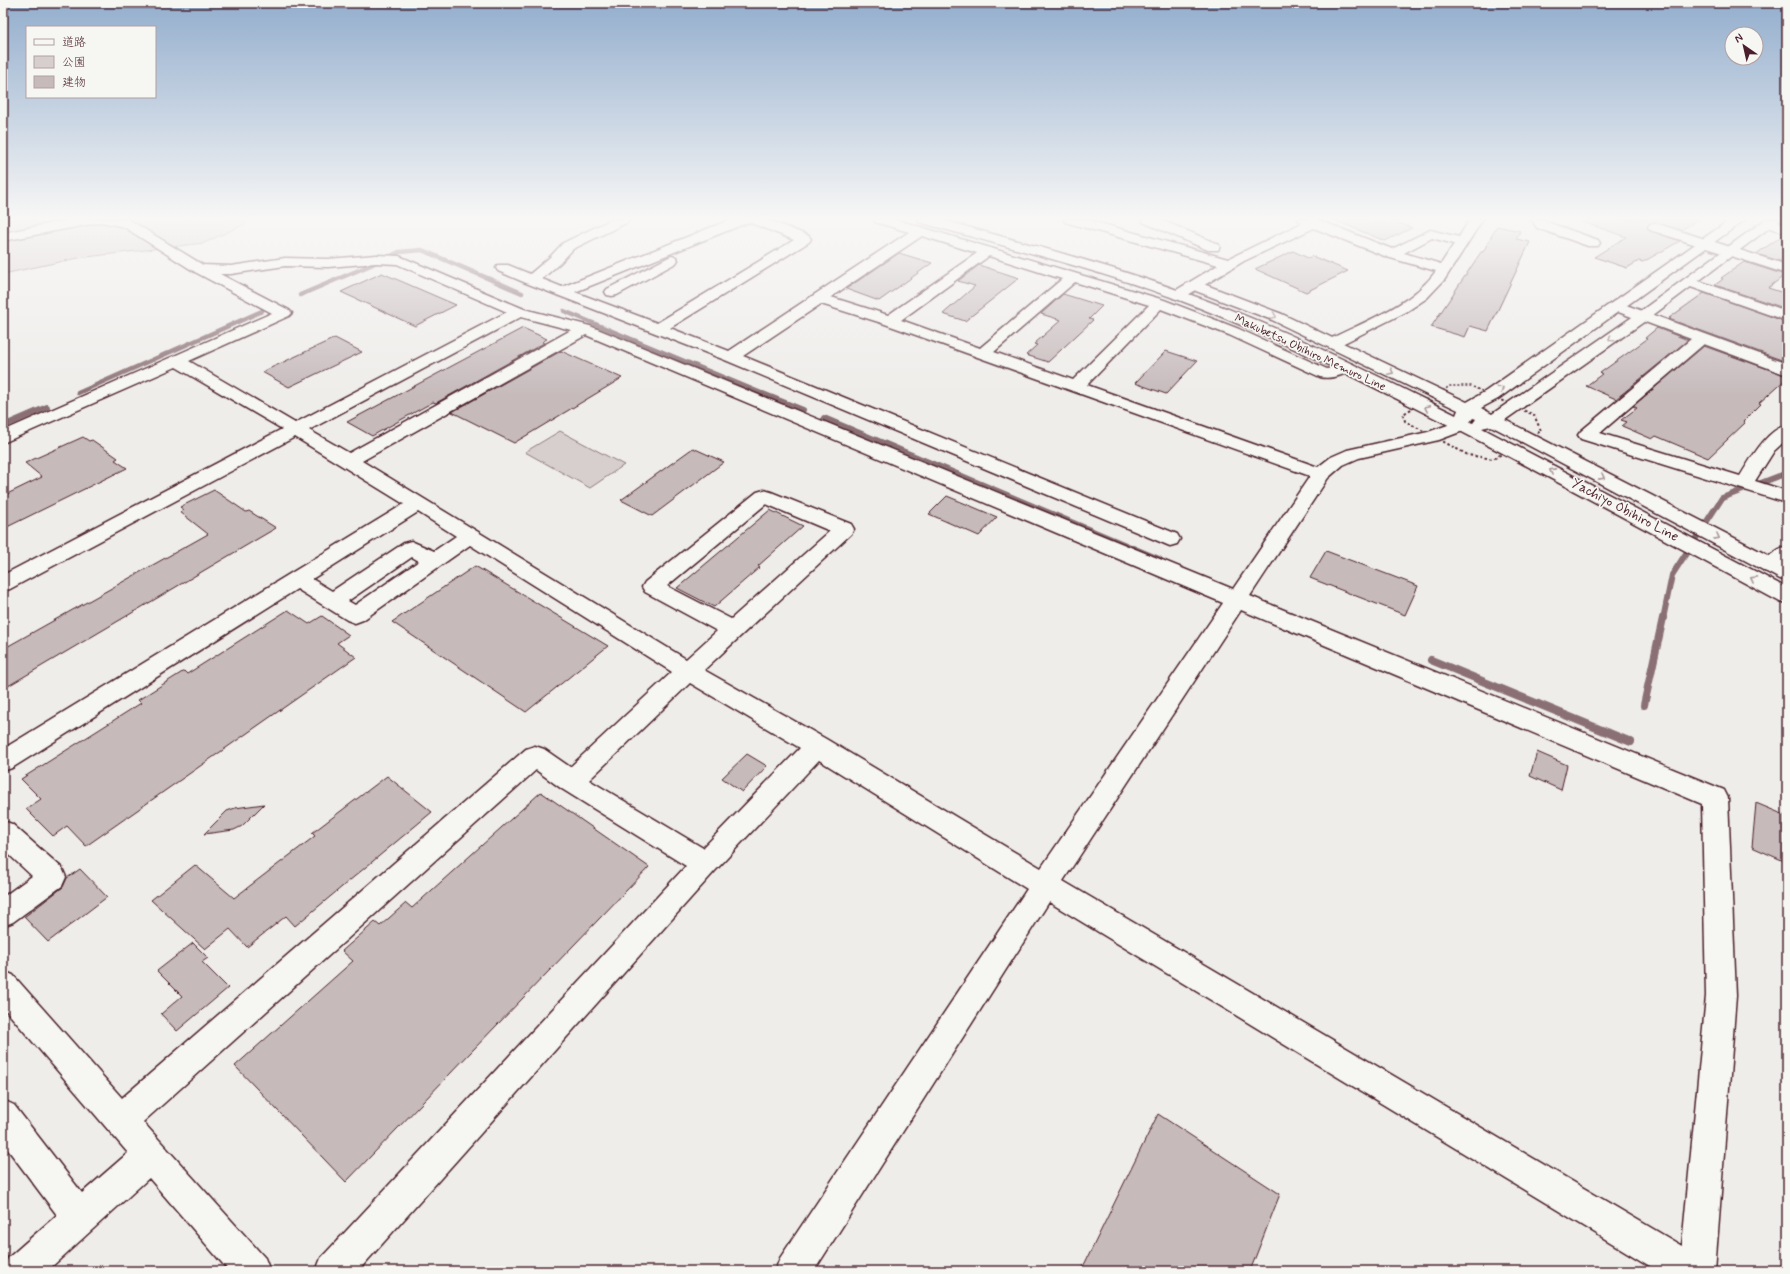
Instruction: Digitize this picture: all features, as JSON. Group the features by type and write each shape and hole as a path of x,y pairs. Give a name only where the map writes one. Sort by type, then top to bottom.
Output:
{"street":[{"path":"3,438 284,313 218,278"},
{"path":"442,278 519,312 585,329 1715,798 1721,996 1697,1271"},
{"path":"527,278 731,357 1170,539"},
{"path":"562,292 593,278"},
{"path":"612,292 637,278"},
{"path":"658,329 740,278"},
{"path":"731,357 820,299 848,278"},
{"path":"890,321 950,278"},
{"path":"982,354 1071,278"},
{"path":"1078,278 1160,303 1234,332 1326,374 1348,368"},
{"name":"Makubetsu Obihiro Memuro Line","path":"1127,278 1178,295 1270,332 1348,368 1464,417"},
{"name":"Makubetsu Obihiro Memuro Line","path":"1170,278 1277,317 1334,343 1464,417"},
{"path":"1178,295 1206,278"},
{"path":"1334,343 1401,309 1422,295 1438,278"},
{"path":"793,1271 1045,885 1321,474 1337,461 1353,454 1433,436 1464,417 1492,395 1657,278"},
{"path":"1464,417 1492,421 1695,278"},
{"path":"1690,282 1787,316"},
{"path":"820,299 890,321 1321,474"},
{"path":"1076,387 1160,303"},
{"path":"1618,307 1787,370"},
{"path":"3,584 519,312"},
{"path":"349,461 585,329"},
{"path":"1702,338 1587,435 1787,497"},
{"path":"177,361 349,461 688,670 818,746 1045,885 1691,1271"},
{"name":"Yachiyo Obihiro Line","path":"1464,417 1510,449 1787,597"},
{"name":"Yachiyo Obihiro Line","path":"1492,421 1779,570"},
{"path":"1744,484 1767,448 1787,430"},
{"path":"571,782 688,670 733,630 844,529 764,496 652,587 733,630"},
{"path":"3,761 418,504"},
{"path":"296,579 355,615 470,536"},
{"path":"1779,570 1787,552"},
{"path":"334,1271 705,864 818,746"},
{"path":"121,1120 535,756 571,782 705,864"},
{"path":"3,832 52,877 3,913"},
{"path":"3,985 252,1271"},
{"path":"3,1116 80,1218"},
{"path":"21,1271 150,1154"}],"green space":[{"path":"560,431 624,465 590,488 525,452"}],"building":[{"path":"370,278 395,278 456,305 415,326 341,292"},
{"path":"862,278 910,278 879,301 846,289"},
{"path":"961,278 1018,278 965,321 943,314 975,286 958,281"},
{"path":"1276,278 1333,278 1306,292"},
{"path":"1463,278 1513,278 1488,331 1470,326 1465,337 1431,327"},
{"path":"1722,278 1780,278 1768,288 1787,294 1787,309 1715,285 1723,279"},
{"path":"1704,293 1787,322 1787,362 1669,319"},
{"path":"1063,294 1102,306 1089,319 1093,320 1048,362 1026,355 1037,345 1034,344 1061,320 1041,314"},
{"path":"523,328 547,339 542,342 544,343 436,403 433,402 372,436 347,422"},
{"path":"1657,328 1688,340 1616,399 1586,386 1602,374 1600,373 1647,339 1645,338"},
{"path":"335,338 362,352 289,387 262,372"},
{"path":"1704,346 1787,376 1787,378 1759,403 1761,404 1743,422 1745,423 1708,458 1656,436 1652,439 1622,426 1627,422 1621,420 1637,408 1633,406"},
{"path":"561,351 622,378 514,443 452,412"},
{"path":"1166,351 1197,361 1166,394 1135,383"},
{"path":"83,437 89,441 92,440 118,458 115,460 127,468 3,529 3,496 42,477 25,463"},
{"path":"693,448 724,462 652,516 621,500"},
{"path":"214,490 246,512 249,511 276,528 3,689 3,649 208,534 180,512 184,510 180,507"},
{"path":"947,496 997,517 979,536 929,514"},
{"path":"770,510 803,526 758,566 760,567 714,607 677,588"},
{"path":"1326,551 1418,586 1405,615 1310,578"},
{"path":"475,566 608,646 526,712 392,622"},
{"path":"288,610 309,624 322,616 349,635 337,643 356,657 86,846 67,826 53,836 26,809 41,799 21,779 141,703 138,700 184,671 187,674"},
{"path":"1537,752 1567,765 1561,790 1530,776"},
{"path":"747,754 767,766 742,792 722,778"},
{"path":"387,776 432,812 295,926 286,916 247,947 230,929 205,949 151,900 195,865 234,898 315,836 312,833"},
{"path":"541,792 649,867 346,1182 235,1066 353,961 342,951 375,922 380,926 406,903 412,908"},
{"path":"1756,803 1787,816 1784,861 1752,847"},
{"path":"264,804 242,826 234,830 204,834 227,811 235,808"},
{"path":"80,869 107,897 48,942 24,917 63,887 67,878"},
{"path":"193,943 208,958 202,962 228,988 177,1031 161,1014 182,996 157,971"},
{"path":"1158,1114 1280,1194 1250,1271 1081,1271"}],"waterway":[{"path":"300,295 339,278"},
{"path":"488,278 522,293"},
{"path":"78,393 262,311"},
{"path":"564,311 766,395"},
{"path":"763,394 803,410"},
{"path":"3,426 47,407"},
{"path":"824,418 1159,559"},
{"path":"1663,619 1672,575 1722,498 1787,473"},
{"path":"1644,705 1663,618"},
{"path":"1431,660 1631,742"}]}
